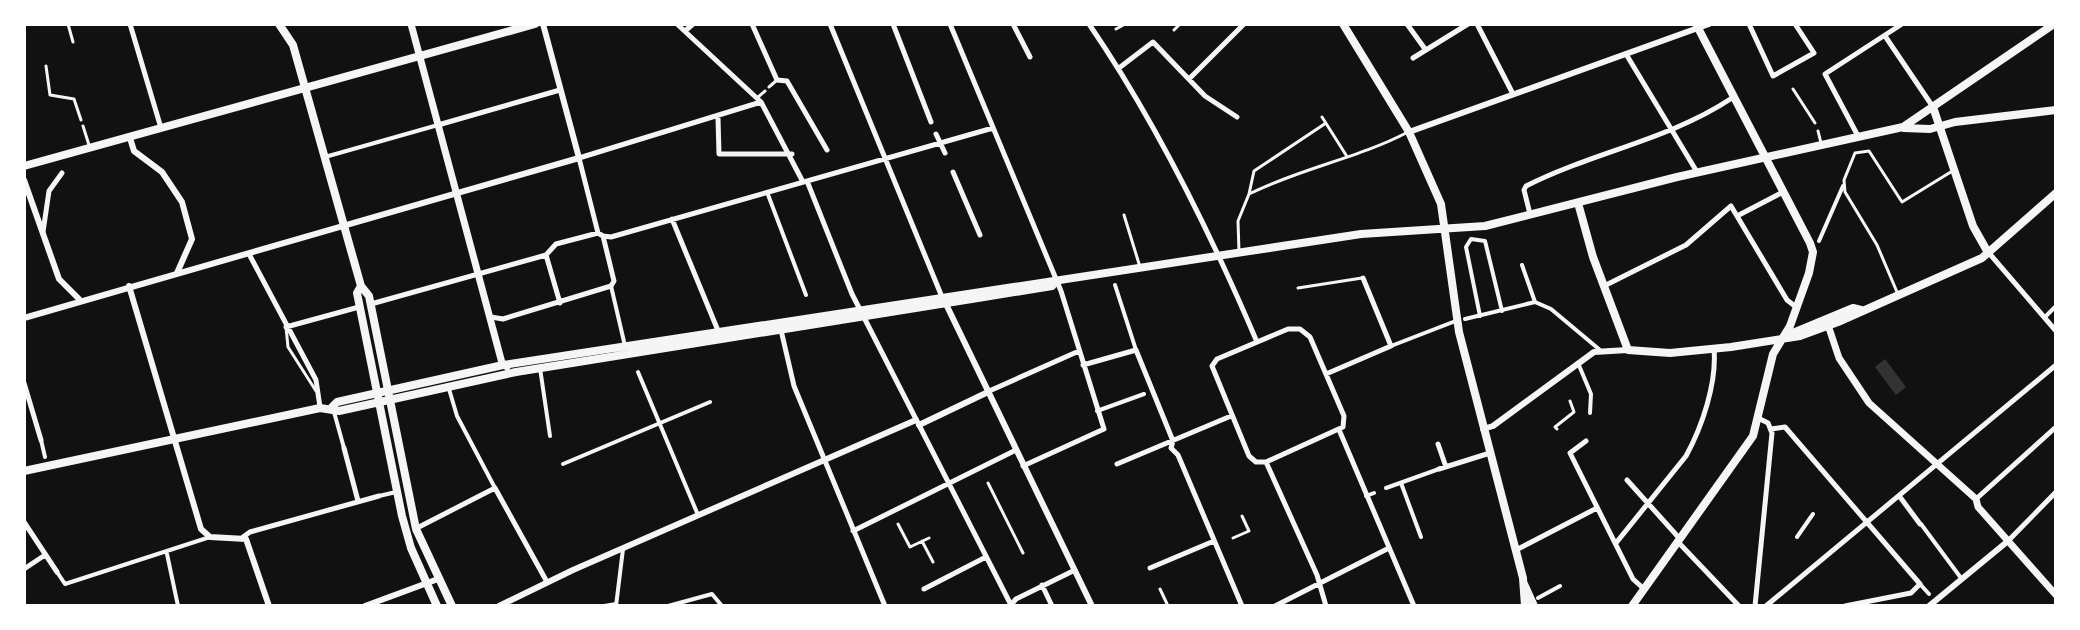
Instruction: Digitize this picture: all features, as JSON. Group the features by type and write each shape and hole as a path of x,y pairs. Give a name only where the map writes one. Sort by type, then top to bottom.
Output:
{"main road":[{"path":"411,24 503,365 516,372"},
{"path":"24,166 535,24"},
{"path":"1343,24 1409,132 1441,204 1459,332 1524,584 1521,592 1528,604"},
{"path":"281,25 293,45 361,286 367,290 371,304 397,492 411,548 437,606"},
{"path":"1632,606 1680,541 1752,432 1773,354 1797,308 1813,252 1696,25"},
{"path":"24,471 332,407 337,402 448,387 516,372 781,330 862,313 1052,286 1056,281 1140,267 1220,258 1239,252 1361,234 1447,230 1530,215 1764,157 1903,127 2053,28"},
{"path":"1933,107 1973,226 1987,251"},
{"path":"1903,127 1915,130 2056,110"},
{"path":"1578,203 1628,350 1670,353 1784,338 1798,328 1899,296 1976,259 2056,193"},
{"path":"361,286 357,293 360,307 416,529 452,606"},
{"path":"383,398 503,365 720,334 811,315 862,313"},
{"path":"1826,321 1839,358 1869,403 1976,499 1978,507 2056,595"}],"street":[{"path":"130,24 161,129"},
{"path":"491,317 503,319 605,291 614,281 543,24"},
{"path":"677,24 759,100 792,154 862,313 1011,606 1042,585 1075,570"},
{"path":"685,31 693,24"},
{"path":"752,24 777,80 787,81 827,150"},
{"path":"830,24 944,300 986,393 1092,606"},
{"path":"893,24 931,122"},
{"path":"950,24 1056,281 1104,429 1023,466"},
{"path":"1013,24 1030,57"},
{"path":"1089,24 1119,68 1220,258 1257,342"},
{"path":"1189,79 1244,24"},
{"path":"1407,24 1425,49"},
{"path":"1413,58 1468,24"},
{"path":"1477,24 1513,94"},
{"path":"1409,132 1696,25 1709,24"},
{"path":"1749,24 1770,78 1814,53 1795,24"},
{"path":"1858,137 1825,74 1902,24"},
{"path":"1885,36 1933,107"},
{"path":"1119,68 1153,42 1161,44 1205,96 1237,117"},
{"path":"1625,53 1697,173"},
{"path":"325,157 560,90"},
{"path":"1530,215 1524,190 1526,186 1568,165 1671,131 1732,98"},
{"path":"24,318 79,299 249,254 718,118 759,100"},
{"path":"718,118 719,154 792,154"},
{"path":"371,304 546,255 556,244 600,234 611,237 993,128"},
{"path":"936,134 945,153"},
{"path":"130,138 134,151 169,181 189,223 192,239 177,273"},
{"path":"832,165 835,172"},
{"path":"953,172 980,235"},
{"path":"43,232 49,191 62,173"},
{"path":"24,180 59,279 79,299"},
{"path":"1819,241 1843,186"},
{"path":"767,192 806,295"},
{"path":"1739,215 1783,192"},
{"path":"1604,286 1686,245 1731,206 1787,300 1797,308"},
{"path":"672,219 720,334"},
{"path":"1480,316 1466,247 1471,239 1485,241 1502,311"},
{"path":"1987,251 2056,331"},
{"path":"249,254 316,380 320,408"},
{"path":"546,255 560,303"},
{"path":"1522,265 1535,302"},
{"path":"1363,278 1391,346"},
{"path":"1115,285 1136,350 1173,441 1171,448 1217,543 1242,606"},
{"path":"129,286 172,440 201,529 210,537"},
{"path":"611,286 625,348"},
{"path":"1465,319 1535,302 1551,309 1600,350"},
{"path":"2046,316 2056,306"},
{"path":"286,327 360,307"},
{"path":"1326,374 1453,322"},
{"path":"1340,432 1266,462 1256,462 1249,456 1212,366 1217,359 1288,329 1300,329 1310,337 1344,416 1340,432 1414,606"},
{"path":"781,330 794,386 885,606"},
{"path":"1616,543 1695,440 1713,376 1714,349"},
{"path":"1083,365 1136,350"},
{"path":"1483,429 1504,418 1578,362 1600,350 1628,350"},
{"path":"499,606 698,515 1079,351"},
{"path":"527,361 540,368 550,436"},
{"path":"1578,362 1591,394 1590,413"},
{"path":"1766,606 2056,365"},
{"path":"638,372 698,515"},
{"path":"24,383 45,457"},
{"path":"448,387 457,416 547,582"},
{"path":"1097,411 1144,394"},
{"path":"563,464 710,402"},
{"path":"332,407 358,501"},
{"path":"1117,464 1231,416"},
{"path":"1758,418 1771,429 1785,427 1929,594"},
{"path":"1976,499 2056,427"},
{"path":"1755,606 1771,429"},
{"path":"1586,441 1570,453 1635,582 1645,590"},
{"path":"1438,444 1442,468"},
{"path":"853,531 982,471 1016,450"},
{"path":"1386,488 1491,453"},
{"path":"1266,462 1326,606"},
{"path":"1627,480 1739,606"},
{"path":"1401,483 1421,537"},
{"path":"416,529 495,488"},
{"path":"24,522 65,584 167,554 210,537 243,537 250,532 397,492"},
{"path":"1929,606 1940,603 2056,492"},
{"path":"1366,496 1374,493"},
{"path":"1900,497 1963,580"},
{"path":"1515,551 1597,508"},
{"path":"1797,537 1813,514"},
{"path":"243,537 249,543 269,606"},
{"path":"1150,568 1217,543"},
{"path":"1275,606 1389,548"},
{"path":"604,606 616,605 623,549"},
{"path":"167,554 178,606"},
{"path":"24,569 45,555"},
{"path":"924,589 940,578 986,557"},
{"path":"365,606 438,579"},
{"path":"1845,606 1911,593 1920,584"},
{"path":"1042,585 1052,606"},
{"path":"1528,604 1560,586"},
{"path":"668,606 712,594 722,606"}],"lane":[{"path":"68,24 73,42"},
{"path":"1116,29 1125,24"},
{"path":"1174,30 1180,24"},
{"path":"46,66 50,95 74,99 81,120"},
{"path":"759,100 777,80"},
{"path":"1793,89 1815,123"},
{"path":"1322,117 1349,154"},
{"path":"1239,252 1238,221 1254,171 1326,123"},
{"path":"83,126 90,148"},
{"path":"1818,131 1821,145"},
{"path":"1249,194 1349,154 1378,148 1409,132"},
{"path":"1899,296 1877,245 1843,186 1855,153 1869,151 1902,202 1954,170"},
{"path":"1124,215 1140,267"},
{"path":"1298,288 1363,278"},
{"path":"1557,429 1555,427 1574,412 1570,401"},
{"path":"988,483 1023,553"},
{"path":"1233,538 1249,531 1242,516"},
{"path":"898,524 910,547 929,538"},
{"path":"922,541 933,562"},
{"path":"1150,568 1153,575"},
{"path":"1160,589 1168,606"},
{"path":"1929,594 1940,603"}],"shaded area":[{"path":"1885,359 1906,387 1896,395 1875,367"}]}
